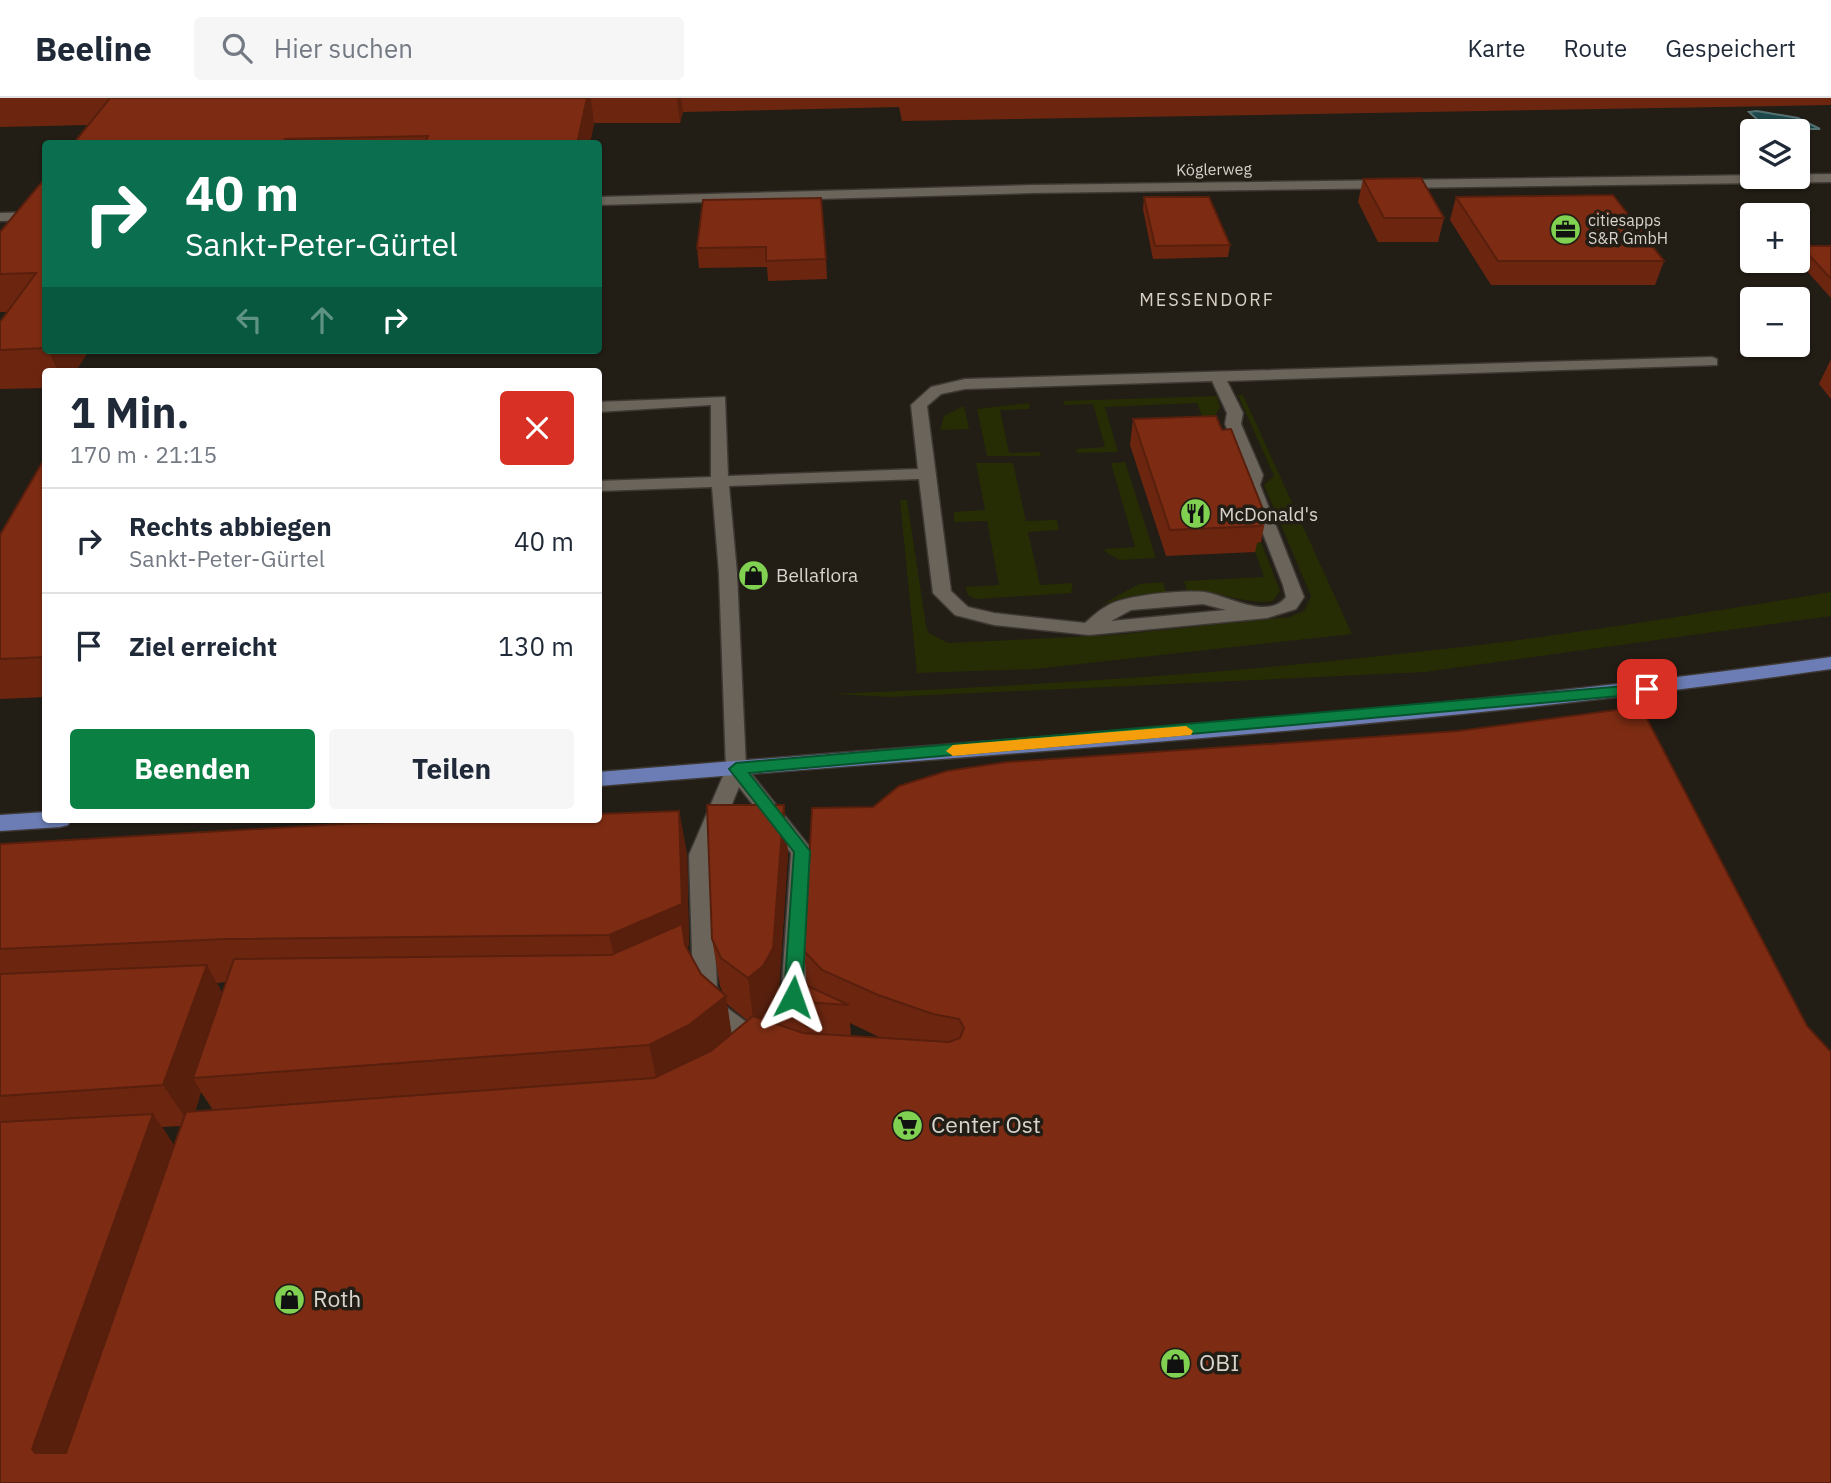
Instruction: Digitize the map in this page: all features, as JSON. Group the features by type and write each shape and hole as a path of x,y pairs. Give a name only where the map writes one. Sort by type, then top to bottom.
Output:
{"main road":[{"path":"602,779 1633,691 1831,663"},
{"path":"0,822 42,820"}],"street":[{"name":"Köglerweg","path":"602,201 1046,189 1831,178"},
{"path":"0,218 42,216"},
{"path":"1217,375 1235,413 1233,424 1255,475 1252,485 1295,597 1289,605 1267,612 1203,598 1130,604 1114,610 1089,629 973,614 962,611 942,593 919,405 936,390 965,384 1217,375 1712,362"},
{"path":"602,407 719,400 719,481 735,691 736,769 700,855 703,953 705,987 717,1014 746,1052"},
{"path":"602,486 927,474"},
{"path":"736,769 802,851 800,1005 746,1052"},
{"path":"680,964 703,953"},
{"path":"746,1052 781,1053"}],"green space":[{"path":"1238,395 1243,395 1352,634 1035,669 917,673 900,500 907,500 926,626 929,633 948,643 1114,635 1289,617 1304,611 1311,596 1264,485 1274,476"},
{"path":"1217,396 1220,407 1207,429 1197,403 1105,407 1118,452 1077,453 1076,449 1105,447 1093,404 1064,405 1063,401"},
{"path":"1029,403 1030,409 1000,410 1009,453 1040,452 1041,456 987,456 977,409"},
{"path":"964,406 969,429 940,430 944,416"},
{"path":"1125,462 1156,558 1120,560 1104,549 1135,547 1111,463"},
{"path":"976,463 1013,463 1026,521 1057,520 1059,530 1028,532 1040,585 1073,583 1071,593 976,599 968,595 965,587 999,585 987,521 954,522 954,512 985,510"},
{"path":"1261,542 1280,591 1273,601 1252,601 1209,592 1187,591 1184,581 1264,577 1252,543"},
{"path":"1163,582 1166,592 1123,598 1101,605 1139,584"},
{"path":"1831,592 1831,616 1425,672 891,697 831,694 1124,678 1344,660 1573,632"}],"water":[{"path":"1757,111 1800,119 1757,119 1749,112"}],"building":[{"path":"110,98 587,98 578,140 426,140 428,136 284,140 76,140"},
{"path":"1421,178 1444,218 1384,218 1363,179"},
{"path":"42,182 42,348 0,350 0,322 36,273 0,274 0,232"},
{"path":"1613,195 1664,261 1498,261 1456,197"},
{"path":"1144,197 1209,197 1230,245 1155,246"},
{"path":"821,198 826,259 766,261 766,247 697,248 703,200"},
{"path":"1810,246 1831,246 1831,279 1810,256"},
{"name":"McDonald's","path":"1216,416 1222,430 1231,429 1266,517 1257,517 1261,526 1170,530 1133,419"},
{"path":"42,463 42,657 0,659 0,535"},
{"name":"Center Ost","path":"1631,708 1646,717 1807,1026 1831,1052 1831,1483 0,1483 0,1122 153,1114 32,1449 35,1453 66,1453 186,1112 654,1078 711,1051 753,1016 803,1033 949,1042 960,1038 964,1028 959,1019 933,1014 878,995 822,970 804,951 812,808 873,807 899,786 947,771 1007,762 1458,731"},
{"path":"707,805 784,805 773,948 763,966 748,978 721,958 712,939"},
{"path":"679,811 682,904 609,935 226,939 0,949 0,844 368,823 602,823 602,814"},
{"path":"682,924 685,945 701,974 726,996 689,1025 649,1045 193,1078 234,959 611,955"},
{"path":"207,965 163,1085 0,1096 0,974"},
{"path":"791,973 801,983 849,1005 803,1002 775,992 786,984"}],"slow traffic":[{"path":"953,751 1186,731"}],"place":[{"name":"citiesapps S&R GmbH","path":"1565,229"},
{"name":"McDonald's","path":"1196,514"},
{"name":"Bellaflora","path":"753,575"},
{"name":"Center Ost","path":"908,1125"},
{"name":"Roth","path":"290,1299"},
{"name":"OBI","path":"1176,1363"}],"district":[{"name":"MESSENDORF","path":"1207,300"}],"route":[{"path":"793,997 802,851 736,769 1356,717 1647,689"}]}
